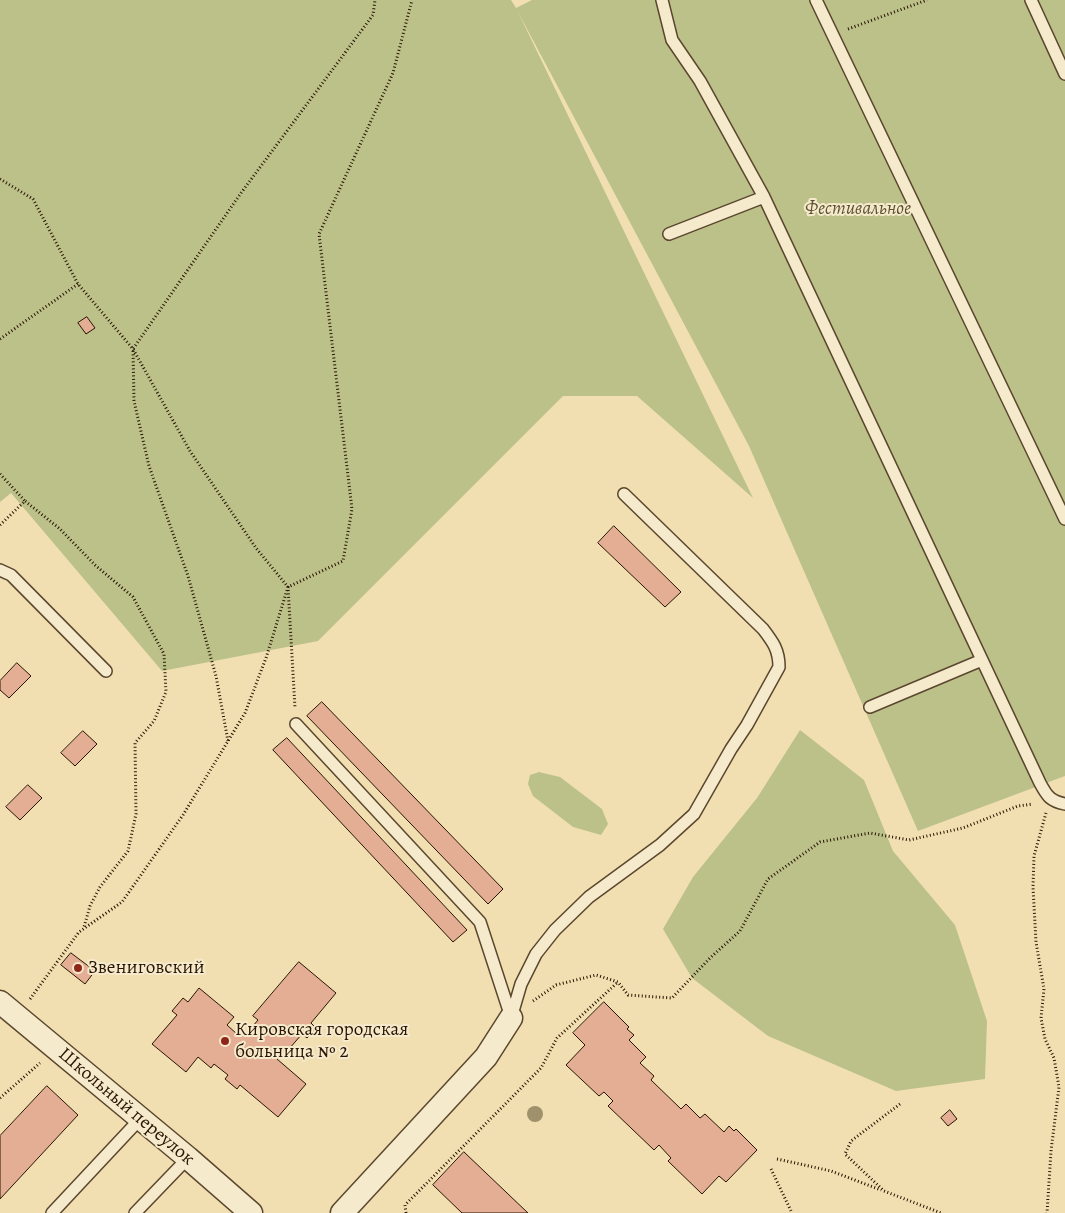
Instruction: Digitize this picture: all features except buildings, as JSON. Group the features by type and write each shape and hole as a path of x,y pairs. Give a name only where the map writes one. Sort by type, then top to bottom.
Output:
{"street":[{"name":"Школьный переулок","path":"0,1002 188,1158 251,1213"},
{"path":"342,1213 486,1057 511,1018"}],"lane":[{"path":"662,0 672,40 700,81 764,197 1040,783 1046,794 1059,803"},
{"path":"816,0 1065,519"},
{"path":"1031,0 1065,74"},
{"path":"668,234 764,197"},
{"path":"511,1018 521,984 536,954 555,930 589,897 660,845 694,814 779,667 779,656 774,644 763,630 624,494"},
{"path":"0,570 11,575 106,670"},
{"path":"870,707 982,660"},
{"path":"296,724 480,922 511,1018"},
{"path":"52,1213 140,1119"},
{"path":"135,1213 188,1158"}],"path":[{"path":"228,741 216,676 190,585 149,466 134,401 133,349 241,193 372,15 375,0"},
{"path":"17,1017 79,932 122,902 183,815 245,713 266,658 288,588 343,561 352,509 319,234 392,74 412,0"},
{"path":"833,34 927,0"},
{"path":"0,179 33,199 78,284 133,349 190,451 256,548 288,588 296,724"},
{"path":"0,339 78,284"},
{"path":"0,474 25,501 60,529 95,565 133,597 164,654 166,692 154,721 135,743 136,814 128,851 97,893 90,906 84,928"},
{"path":"0,524 25,501"},
{"path":"511,1018 556,985 596,975 618,982 628,995 672,998 710,958 740,931 768,879 820,842 870,834 908,840 964,828 1018,806 1059,803"},
{"path":"1047,1213 1059,1087 1054,1058 1045,1039 1041,1018 1044,989 1036,942 1033,887 1034,856 1044,815 1059,803"},
{"path":"406,1213 406,1206 541,1068 557,1038 618,982"},
{"path":"0,1098 56,1049"},
{"path":"884,1192 845,1154 851,1141 900,1104"},
{"path":"777,1159 831,1171 940,1213"},
{"path":"771,1169 792,1213"}],"green space":[{"name":"Фестивальное","path":"0,0 511,0 516,8 532,0 1065,0 1065,776 918,831 749,446 518,12 753,498 637,396 563,396 318,641 162,671 11,493 0,502"},
{"path":"800,730 864,780 893,851 955,925 987,1021 985,1079 896,1091 768,1036 692,978 663,929 693,877 757,798"},
{"path":"539,772 560,777 602,809 608,824 601,835 573,827 533,796 528,784 530,775"}],"place":[{"name":"Звениговский","path":"78,968"},
{"name":"Кировская городская больница № 2","path":"225,1041"}]}
